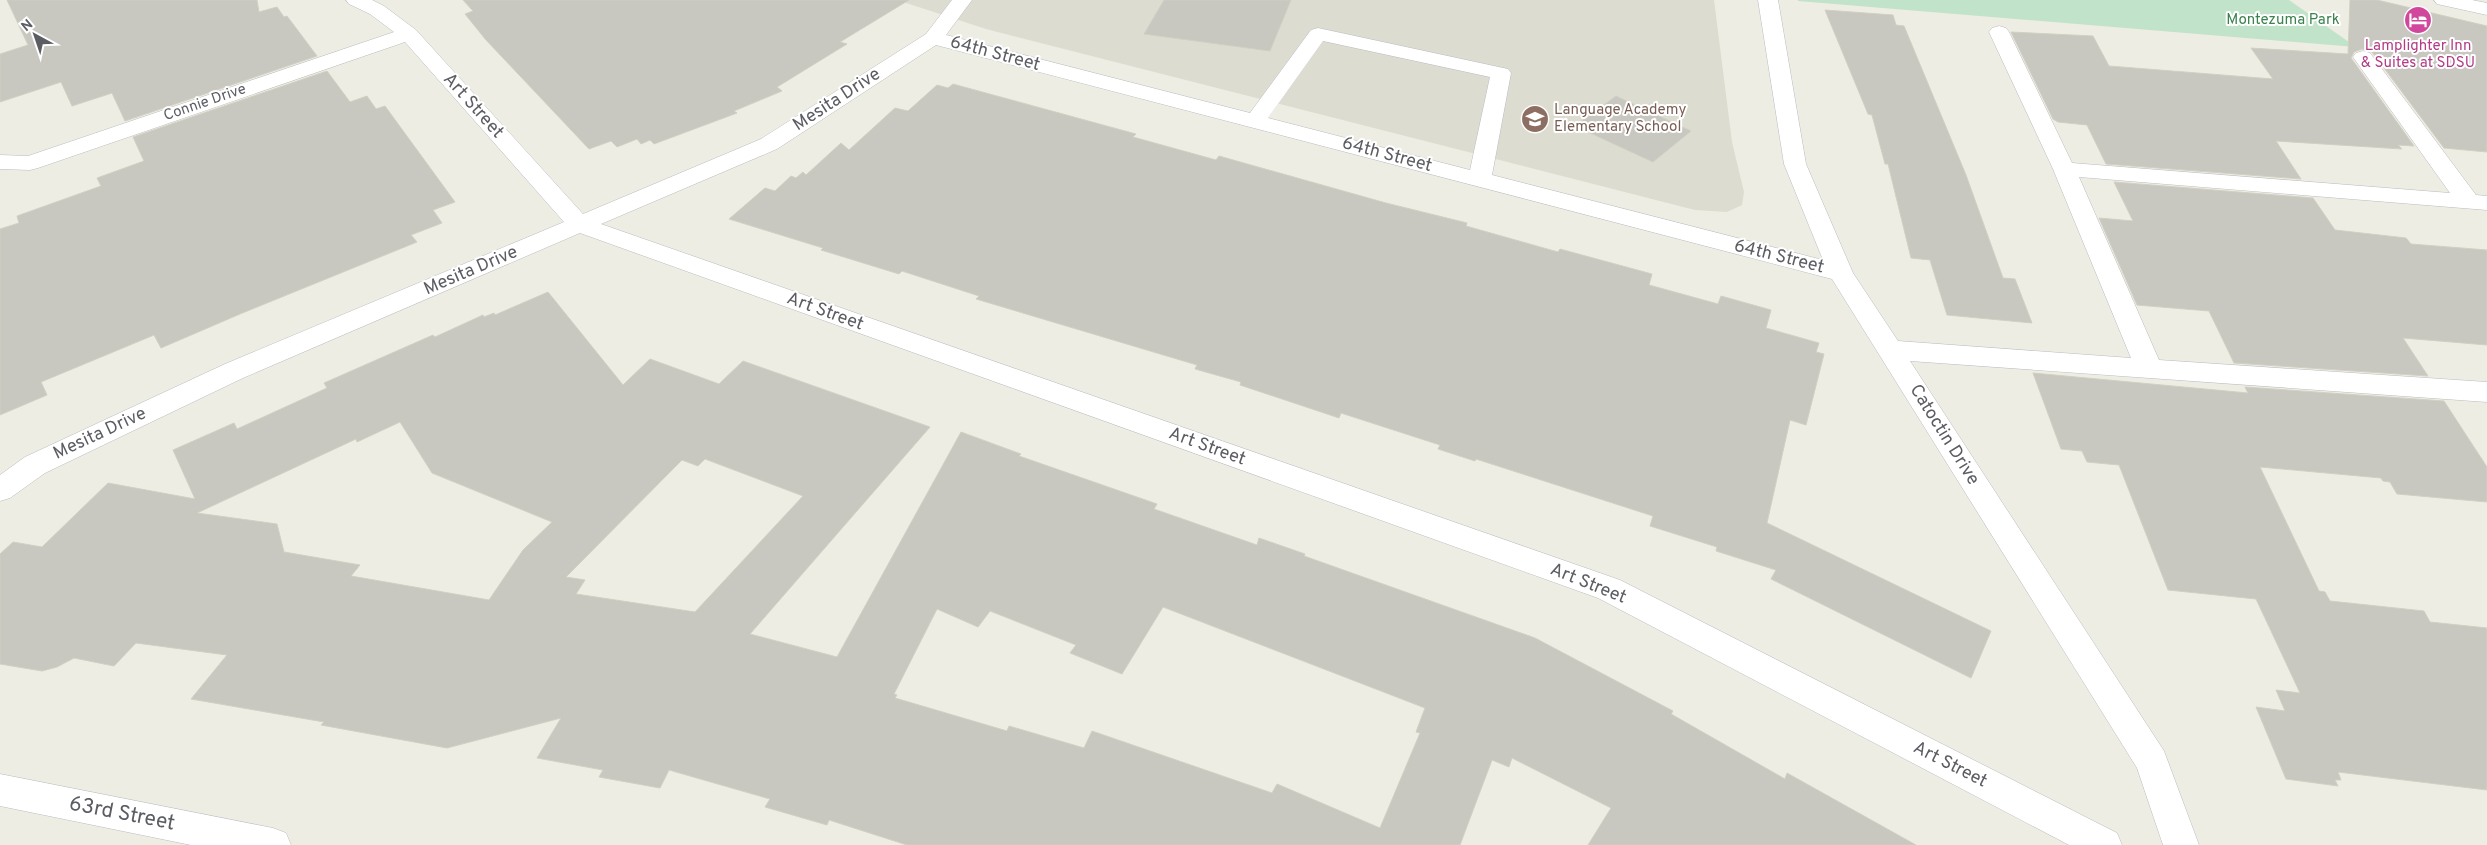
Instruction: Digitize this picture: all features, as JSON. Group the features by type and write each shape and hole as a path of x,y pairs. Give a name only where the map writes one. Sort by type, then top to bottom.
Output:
{"street":[{"name":"Art Street","path":"356,0 377,10 409,34 580,225 1609,589 2104,845"},
{"name":"Mesita Drive","path":"0,490 35,465 234,371 769,144 933,38 962,0"},
{"name":"Catoctin Drive","path":"1768,0 1795,164 1841,273 2152,762 2181,845"},
{"path":"2444,0 2487,9"},
{"path":"2000,32 2064,169 2149,368"},
{"name":"Connie Drive","path":"0,162 30,163 409,34"},
{"path":"1255,121 1318,34 1501,73 1480,179"},
{"name":"64th Street","path":"933,38 1841,273"},
{"path":"2363,57 2482,203"},
{"path":"2064,169 2482,203"},
{"path":"1890,350 2487,392"},
{"name":"63rd Street","path":"0,790 273,845"}],"shaded area":[{"name":"Language Academy Elementary School","path":"897,0 1714,0 1732,142 1744,192 1742,205 1727,212 1695,210 986,29"}],"green space":[{"name":"Montezuma Park","path":"2289,0 2356,47 1798,1"}],"building":[{"path":"7,0 257,0 259,12 277,7 284,17 287,16 317,56 125,121 112,93 72,106 61,82 0,102 0,54 28,45"},
{"path":"463,0 909,0 840,42 847,44 777,87 782,91 734,111 737,113 654,144 650,140 641,144 637,139 617,147 611,141 589,149 486,40 465,14 473,11"},
{"path":"1164,0 1291,0 1270,51 1144,34"},
{"path":"2350,0 2377,0 2487,26 2487,152 2444,148 2372,52 2362,49 2354,52 2351,58 2414,146 2398,145 2402,149 2276,141 2301,179 2106,164 2087,125 2058,122 2053,119 2011,32 2093,36 2109,66 2273,79 2251,48 2348,54"},
{"path":"1825,10 1893,15 1896,25 1904,26 1966,175 2003,278 2015,279 2032,323 1947,315 1930,260 1911,258 1888,164 1885,164 1872,115 1868,114"},
{"path":"327,71 350,102 367,96 376,109 385,106 455,202 433,210 442,223 411,235 417,242 161,348 154,335 41,382 47,395 0,415 0,229 19,223 17,216 101,186 97,178 144,161 133,137"},
{"path":"953,84 1136,134 1133,137 1216,160 1219,156 1386,203 1467,223 1466,226 1558,252 1560,249 1652,274 1649,285 1718,304 1721,296 1771,310 1766,328 1819,343 1816,352 1824,354 1806,425 1790,420 1767,523 1991,631 1971,678 1771,579 1776,570 1716,551 1717,547 1650,526 1653,516 1476,459 1475,461 1438,449 1440,445 1341,413 1339,418 1240,385 1241,382 1195,369 1197,365 976,299 979,296 902,271 899,274 821,250 823,248 729,219 765,188 775,191 791,176 796,178 803,172 806,175 841,143 849,150 895,108 908,111 937,85 948,88"},
{"path":"1616,96 1691,131 1653,162 1575,126"},
{"path":"2114,182 2313,198 2335,230 2406,238 2411,244 2487,250 2487,345 2403,338 2428,376 2234,363 2209,311 2137,305 2099,218 2133,221"},
{"path":"548,292 623,385 650,359 719,384 743,361 930,427 750,634 837,657 961,432 1021,454 1019,456 1157,504 1154,509 1257,545 1259,538 1305,554 1304,556 1535,638 1673,711 1671,714 1785,779 1787,773 1916,845 1588,845 1611,808 1512,758 1509,767 1492,760 1460,845 907,845 829,820 827,825 765,807 770,799 669,770 660,788 599,777 603,770 537,758 561,718 447,748 321,725 324,722 191,699 227,655 136,643 114,666 74,658 57,667 42,671 0,664 0,554 13,542 42,547 108,483 195,499 173,450 234,423 237,429 327,388 324,383 433,335 435,337 483,315 484,317 494,313 495,315","holes":["400,422 432,473 552,522 523,550 489,600 351,576 360,565 284,552 277,524 197,513 356,439 357,442","705,459 803,496 695,612 576,594 585,580 566,577 682,460 698,466","1163,607 1425,708 1416,732 1420,733 1380,828 1277,784 1272,793 1092,731 1084,748 1009,726 1007,731 895,698 897,695 894,694 937,609 978,627 990,611 1076,645 1070,653 1122,674"]},
{"path":"2033,373 2248,393 2245,387 2444,401 2487,467 2487,502 2397,494 2390,482 2383,481 2381,478 2260,467 2319,591 2325,592 2330,601 2424,611 2430,622 2487,628 2487,790 2338,772 2341,780 2335,780 2338,786 2286,779 2256,707 2285,711 2276,690 2300,693 2256,599 2168,590 2119,465 2087,462 2082,451 2061,449"}],"place":[{"name":"Lamplighter Inn & Suites at SDSU","path":"2418,20"},
{"name":"Language Academy Elementary School","path":"1535,119"}]}
